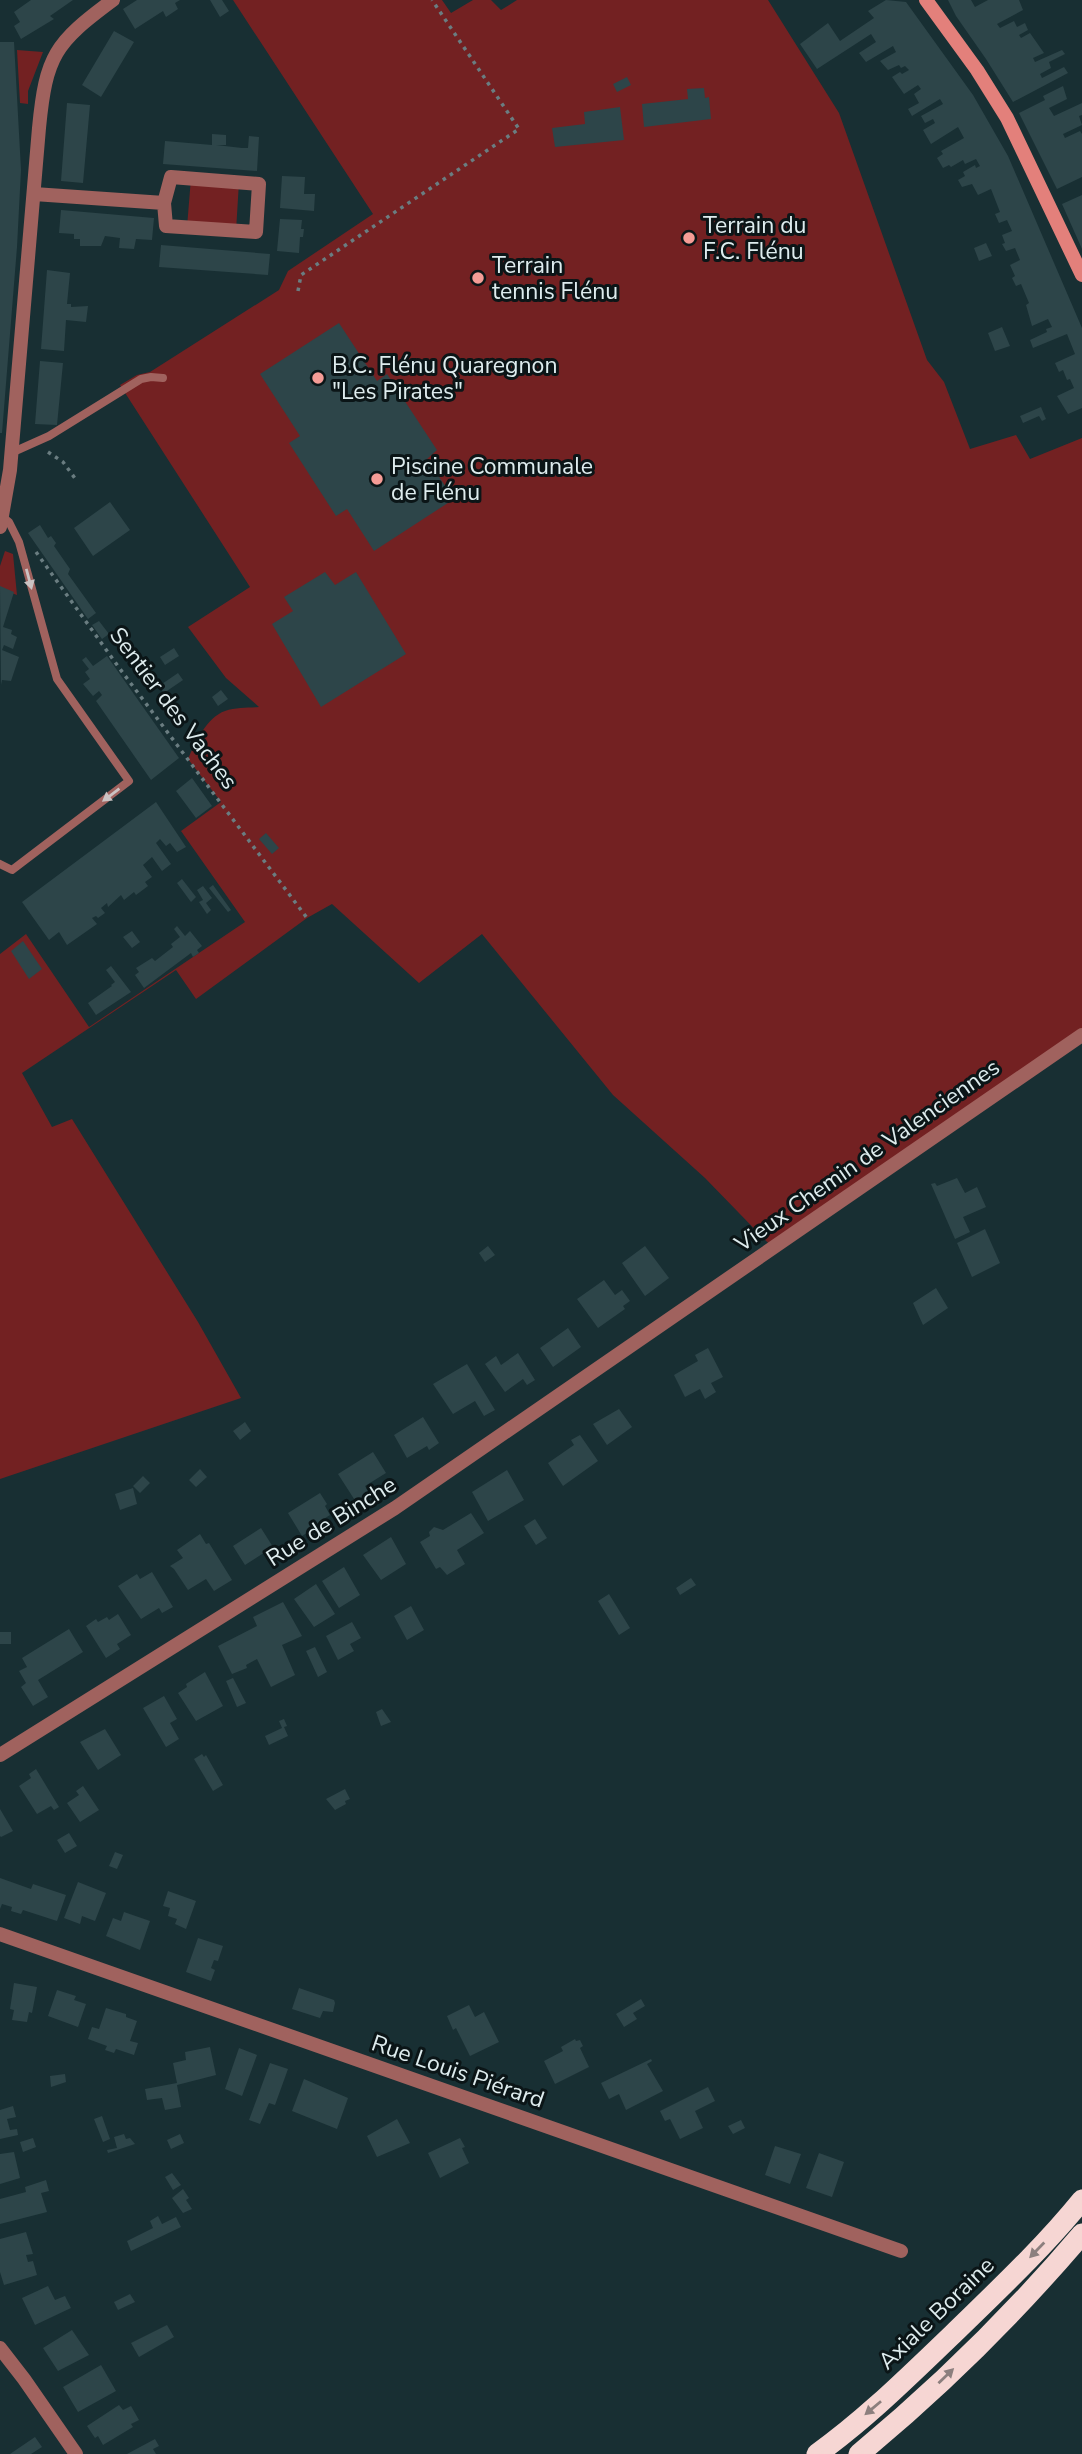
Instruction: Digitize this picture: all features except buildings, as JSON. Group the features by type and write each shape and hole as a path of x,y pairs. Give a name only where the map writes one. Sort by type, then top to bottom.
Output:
{"highway":[{"name":"Axiale Boraine","path":"817,2454 897,2388 995,2293 1082,2200"},
{"path":"859,2454 938,2384 1013,2310 1082,2234"}],"street":[{"path":"2,522 42,98 49,66 56,52 71,33 113,0"},
{"path":"926,0 977,70 1007,118 1080,267"},
{"path":"171,177 259,184 256,232 166,226 163,202 171,177"},
{"path":"34,194 163,202"},
{"name":"Vieux Chemin de Valenciennes","path":"679,1315 1082,1035"},
{"name":"Rue de Binche","path":"0,1755 395,1508 679,1315"},
{"name":"Rue Louis Piérard","path":"0,1934 901,2251"},
{"path":"0,2348 76,2454"}],"lane":[{"path":"10,453 49,436 141,380 163,378"},
{"path":"0,864 12,870 129,781 57,679 19,542 9,522 2,522"}],"path":[{"path":"298,291 301,275 519,129 432,0"},
{"path":"39,453 46,451 55,455 77,481"},
{"name":"Sentier des Vaches","path":"34,550 307,918"}],"shaded area":[{"path":"233,0 442,0 451,13 473,0 491,0 501,10 517,0 768,0 839,113 927,360 944,382 970,449 1016,435 1030,459 1082,438 1082,1035 773,1248 705,1178 613,1095 482,934 419,983 332,904 307,918 196,999 176,970 22,1073 52,1127 72,1119 198,1322 241,1398 0,1479 0,954 26,934 89,1027 245,922 181,831 221,802 188,759 202,731 225,711 259,707 226,678 188,627 250,587 120,385 137,375 150,372 279,290 288,271 373,214"},
{"path":"17,50 43,52 28,91 28,104 20,103"},
{"path":"191,178 239,182 236,231 187,227"},
{"path":"5,551 13,554 17,595 0,589 0,566"}],"place":[{"name":"Terrain du F.C. Flénu","path":"689,238"},
{"name":"Terrain tennis Flénu","path":"478,278"},
{"name":"B.C. Flénu Quaregnon \"Les Pirates\"","path":"318,378"},
{"name":"Piscine Communale de Flénu","path":"377,479"}]}
